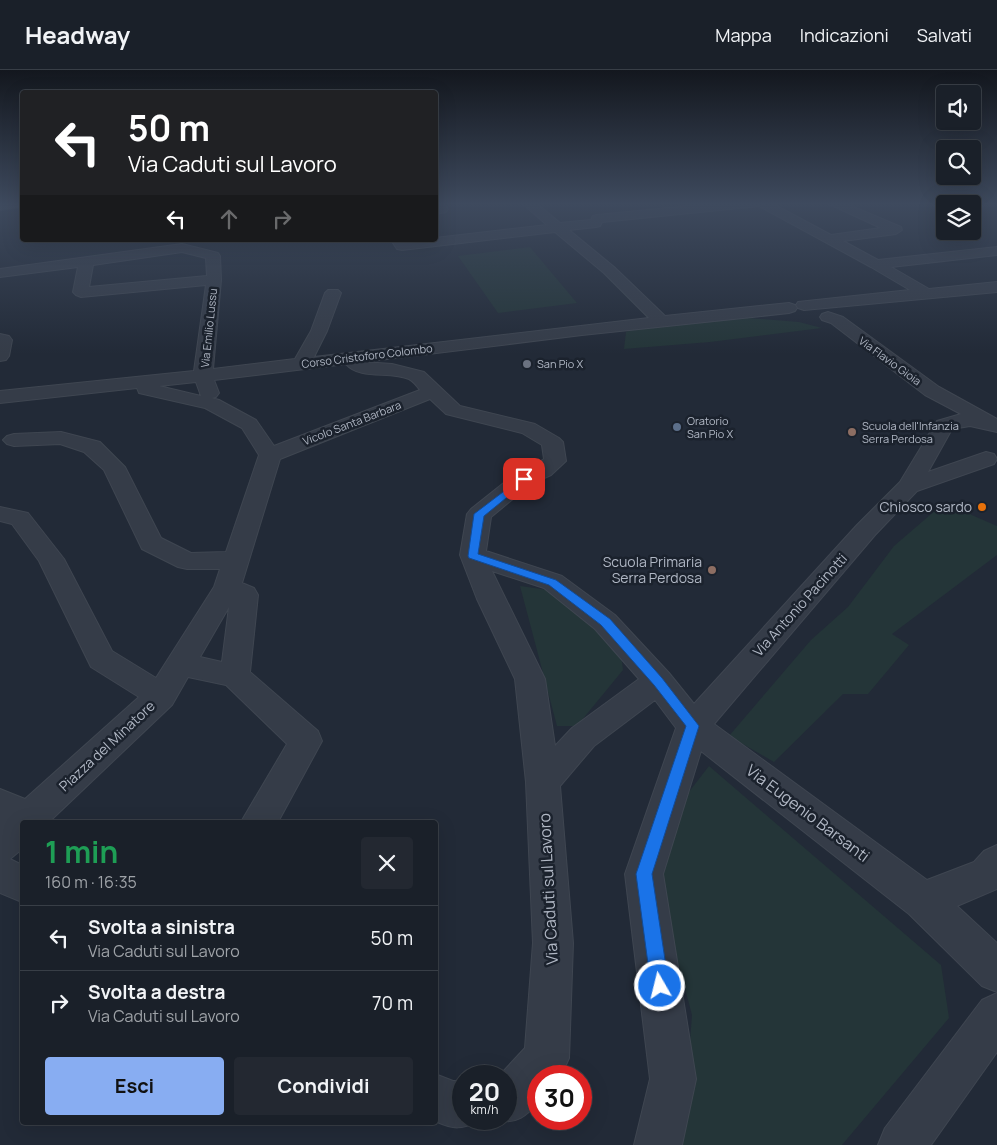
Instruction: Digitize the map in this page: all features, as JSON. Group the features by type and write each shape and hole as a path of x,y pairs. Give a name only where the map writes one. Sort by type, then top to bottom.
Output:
{"street":[{"name":"Via Emilio Lussu","path":"0,273 144,253"},
{"name":"Via Emilio Lussu","path":"202,253 213,256 214,280 203,376"},
{"path":"588,253 609,270 661,321"},
{"path":"855,253 926,294"},
{"path":"876,264 970,253"},
{"path":"86,261 82,292 214,280"},
{"name":"Corso Cristoforo Colombo","path":"0,397 203,376 350,358 358,367 661,321 734,314 811,315 862,300 997,287"},
{"path":"302,363 319,330 333,293"},
{"name":"Corso Cristoforo Colombo","path":"811,315 862,300"},
{"name":"Via Flavio Gioia","path":"811,315 848,330 932,391 995,425"},
{"path":"0,338 3,340 0,356"},
{"path":"389,361 418,376 454,410 488,420 528,428 552,442 555,461 544,470 524,479 479,514 473,556 552,582 606,622 658,681 693,726 644,874 673,1079 658,1145"},
{"path":"203,376 212,404"},
{"path":"124,383 212,404 249,424 270,454"},
{"name":"Vicolo Santa Barbara","path":"270,454 434,391"},
{"name":"Via Flavio Gioia","path":"932,391 949,438"},
{"path":"991,460 949,438 962,420 995,425"},
{"path":"258,496 330,431"},
{"path":"14,440 61,438 92,447 114,467 151,543 187,561 232,574 244,595 235,676"},
{"name":"Via Antonio Pacinotti","path":"693,726 866,530 909,486 949,438"},
{"name":"Piazza del Minatore","path":"0,846 20,818 161,696 232,574 270,454"},
{"name":"Via Antonio Pacinotti","path":"909,486 991,460"},
{"path":"0,514 20,518 51,559 101,659 161,696"},
{"name":"Via Caduti sul Lavoro","path":"473,556 491,599 530,680 543,782 553,943 548,1058 517,1091"},
{"path":"181,664 235,676 306,742 260,820"},
{"path":"543,782 583,737 658,681"},
{"name":"Via Eugenio Barsanti","path":"693,726 923,901 997,971"},
{"path":"0,873 20,883"},
{"path":"923,901 994,874"},
{"path":"902,1145 997,1015"},
{"path":"438,1099 452,1105"}],"shaded area":[{"path":"481,253 535,253 577,303 498,313 458,256"},
{"path":"736,317 799,322 822,328 710,342 624,349 626,332 647,324"},
{"path":"944,503 997,526 997,555 892,634 909,645 868,694 843,694 774,762 729,736 811,640 848,607 894,546"},
{"path":"520,586 555,591 620,645 623,670 577,726 557,726"},
{"path":"709,766 941,965 949,1018 842,1145 682,1145 692,1015 676,955 663,876 678,806"}],"place":[{"name":"San Pio X","path":"527,364"},
{"name":"Oratorio San Pio X","path":"677,427"},
{"name":"Scuola dell'Infanzia Serra Perdosa","path":"852,432"},
{"name":"Chiosco sardo","path":"982,507"},
{"name":"Scuola Primaria Serra Perdosa","path":"712,570"}],"route":[{"path":"524,479 479,514 473,556 552,582 606,622 658,681 693,726 644,874 660,986"}]}
